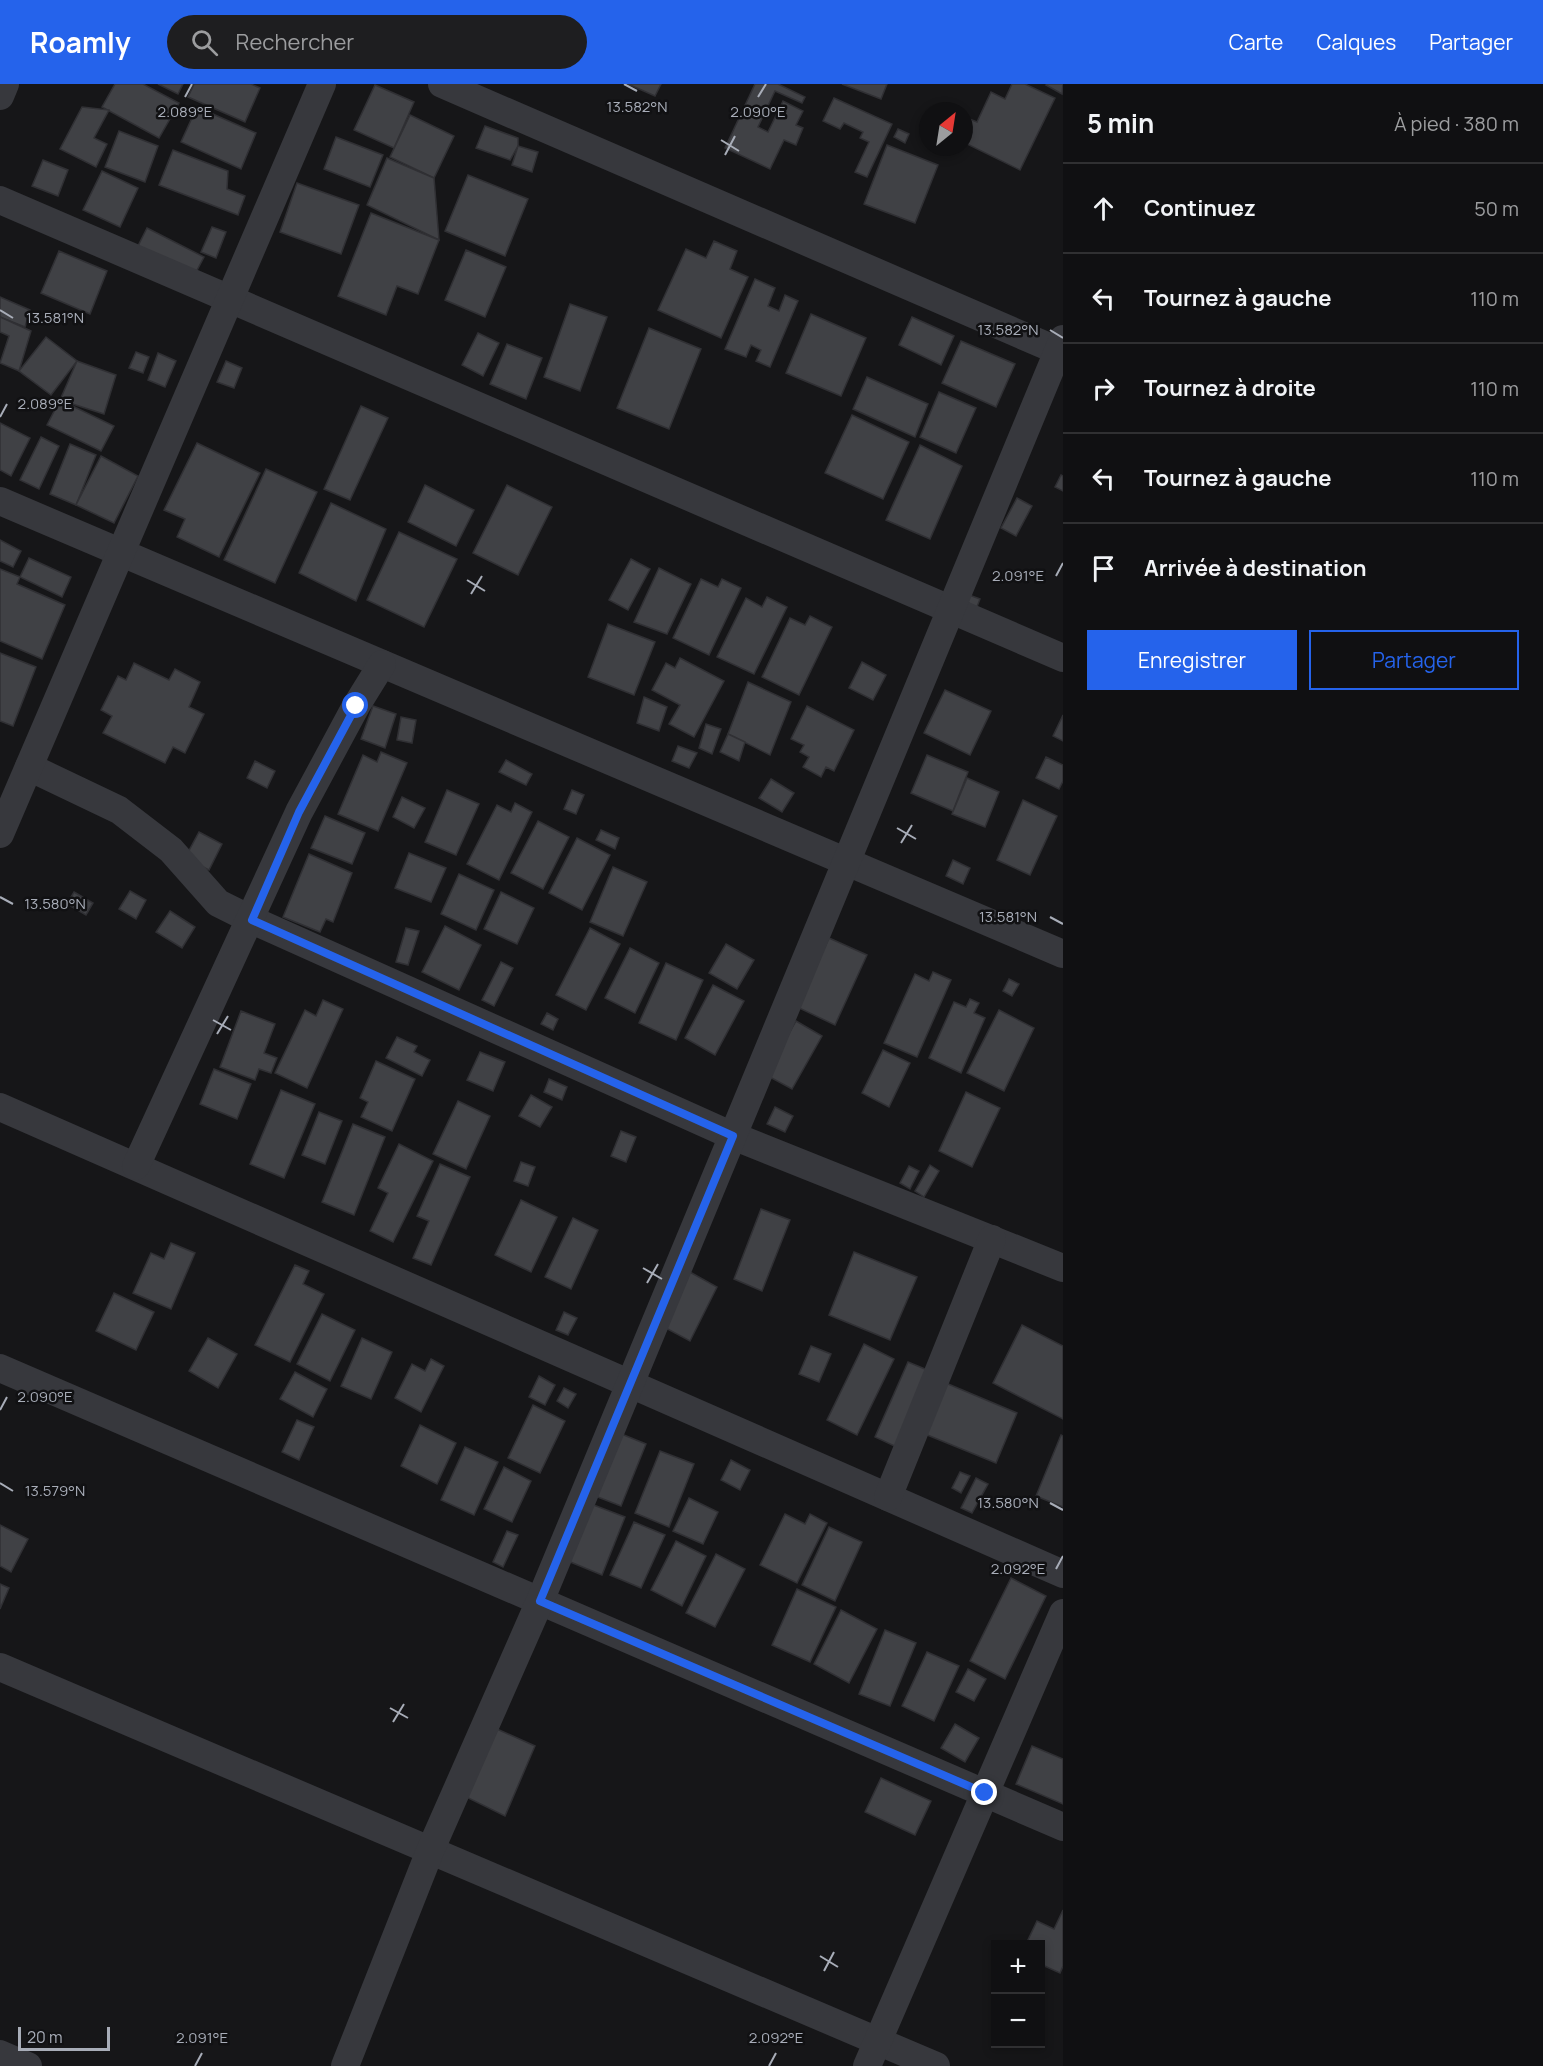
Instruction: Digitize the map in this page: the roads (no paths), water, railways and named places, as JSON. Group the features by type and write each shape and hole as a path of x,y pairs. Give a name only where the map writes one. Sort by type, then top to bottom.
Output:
{"street":[{"path":"0,96 5,84"},
{"path":"0,834 322,84"},
{"path":"345,2066 430,1851 540,1601 1061,347 442,84"},
{"path":"0,200 1063,658"},
{"path":"0,501 1063,954"},
{"path":"136,1166 252,920 299,812 356,706 382,664"},
{"path":"29,767 119,810 171,850 219,903 252,920 733,1136 1063,1268"},
{"path":"0,1107 1063,1574"},
{"path":"888,1497 992,1239"},
{"path":"0,1368 1063,1827"},
{"path":"873,2054 1063,1613"},
{"path":"0,1667 430,1851 873,2054 936,2066"},
{"path":"0,2054 28,2066"}]}
